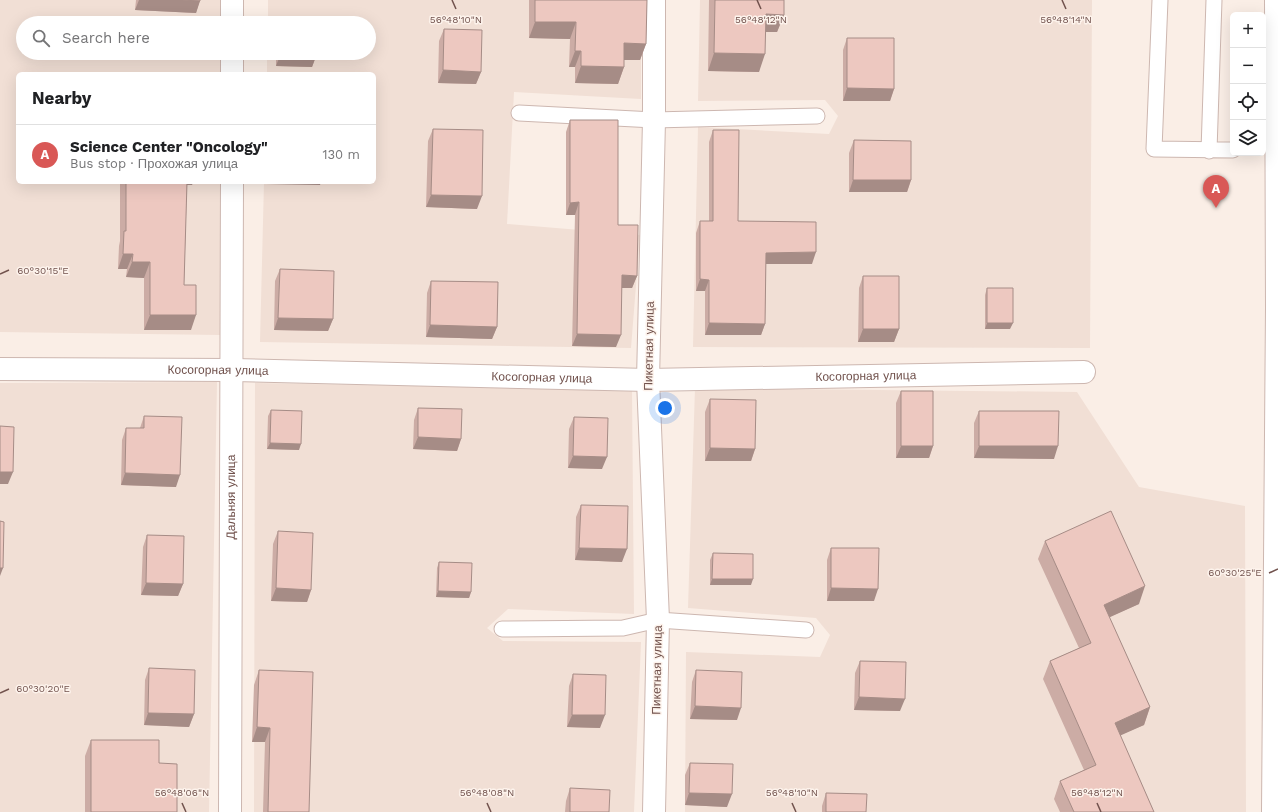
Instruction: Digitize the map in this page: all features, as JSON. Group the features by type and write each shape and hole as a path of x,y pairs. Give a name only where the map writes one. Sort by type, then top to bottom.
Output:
{"street":[{"path":"232,0 232,16"},
{"name":"Пикетная улица","path":"654,0 654,120 648,380 658,620 654,812"},
{"path":"1275,801 1278,308 1270,150 1276,0"},
{"path":"232,60 232,72"},
{"name":"Дальняя улица","path":"230,812 233,370 232,184"},
{"name":"Косогорная улица","path":"0,369 233,370 648,380 1084,372"}],"lane":[{"path":"1160,0 1154,149 1230,150"},
{"path":"1209,151 1214,0"},
{"path":"518,113 654,120 817,116"},
{"path":"502,629 623,628 658,620 806,630"}],"shaded area":[{"path":"0,0 223,0 223,16 16,16 16,60 222,60 222,72 16,72 16,184 221,184 220,335 0,332"},
{"path":"268,0 641,0 641,99 514,92 507,224 640,235 631,348 260,342 264,184 376,184 376,72 267,72 267,60 376,60 376,16 268,16"},
{"path":"700,0 1092,0 1090,348 693,347 698,127 829,134 838,116 825,100 698,101"},
{"path":"217,382 209,812 0,812 0,383"},
{"path":"255,383 632,390 634,614 508,609 487,628 503,641 641,642 634,812 254,812"},
{"path":"695,388 1077,392 1139,487 1245,506 1246,812 685,812 686,652 820,657 830,635 816,618 688,608"}],"building":[{"path":"535,0 647,0 646,44 624,43 624,67 581,66 581,51 575,51 576,22 535,22"},
{"path":"715,0 784,0 784,15 766,14 765,54 714,53"},
{"path":"444,29 482,30 481,72 443,70"},
{"path":"847,38 894,38 894,89 847,88"},
{"path":"570,120 618,120 618,225 638,225 637,276 622,275 621,335 577,334 579,202 570,203"},
{"path":"433,129 483,130 482,196 431,195"},
{"path":"713,130 739,130 738,221 816,222 816,252 766,253 765,324 709,323 709,280 700,279 700,221 713,221"},
{"path":"854,140 911,141 911,180 853,180"},
{"path":"126,184 187,184 184,285 196,285 196,315 150,315 150,262 132,262 133,254 123,254 124,231 126,231"},
{"path":"280,269 334,271 333,319 278,318"},
{"path":"863,276 899,276 899,329 863,329"},
{"path":"431,281 498,282 497,327 430,325"},
{"path":"987,288 1013,288 1013,323 987,323"},
{"path":"901,391 933,391 933,446 901,446"},
{"path":"710,399 756,400 755,449 710,448"},
{"path":"418,408 462,409 461,439 418,437"},
{"path":"271,410 302,411 301,444 270,443"},
{"path":"979,411 1059,411 1058,446 979,446"},
{"path":"144,416 182,417 180,475 125,473 126,428 144,428"},
{"path":"574,417 608,418 607,457 573,456"},
{"path":"0,426 14,427 13,472 0,472"},
{"path":"581,505 628,506 627,549 579,548"},
{"path":"1111,511 1145,586 1104,605 1150,707 1115,723 1154,812 1074,812 1060,781 1096,765 1050,661 1091,643 1045,541"},
{"path":"0,521 4,522 3,568 0,568"},
{"path":"278,531 313,533 311,590 276,588"},
{"path":"147,535 184,536 183,584 146,583"},
{"path":"831,548 879,548 878,589 831,588"},
{"path":"713,553 753,554 753,579 712,579"},
{"path":"439,562 472,563 471,592 438,591"},
{"path":"860,661 906,662 905,699 859,697"},
{"path":"149,668 195,670 194,714 148,713"},
{"path":"259,670 313,672 309,812 268,812 270,728 257,727"},
{"path":"696,670 742,672 741,708 695,706"},
{"path":"573,674 606,675 605,715 572,715"},
{"path":"91,740 159,740 159,763 177,764 177,812 91,812"},
{"path":"690,763 733,764 732,794 689,793"},
{"path":"570,788 610,790 609,812 570,812"},
{"path":"826,793 867,794 866,812 826,812"}],"place":[{"name":"Science Center \"Oncology\"","path":"1216,208"}]}
